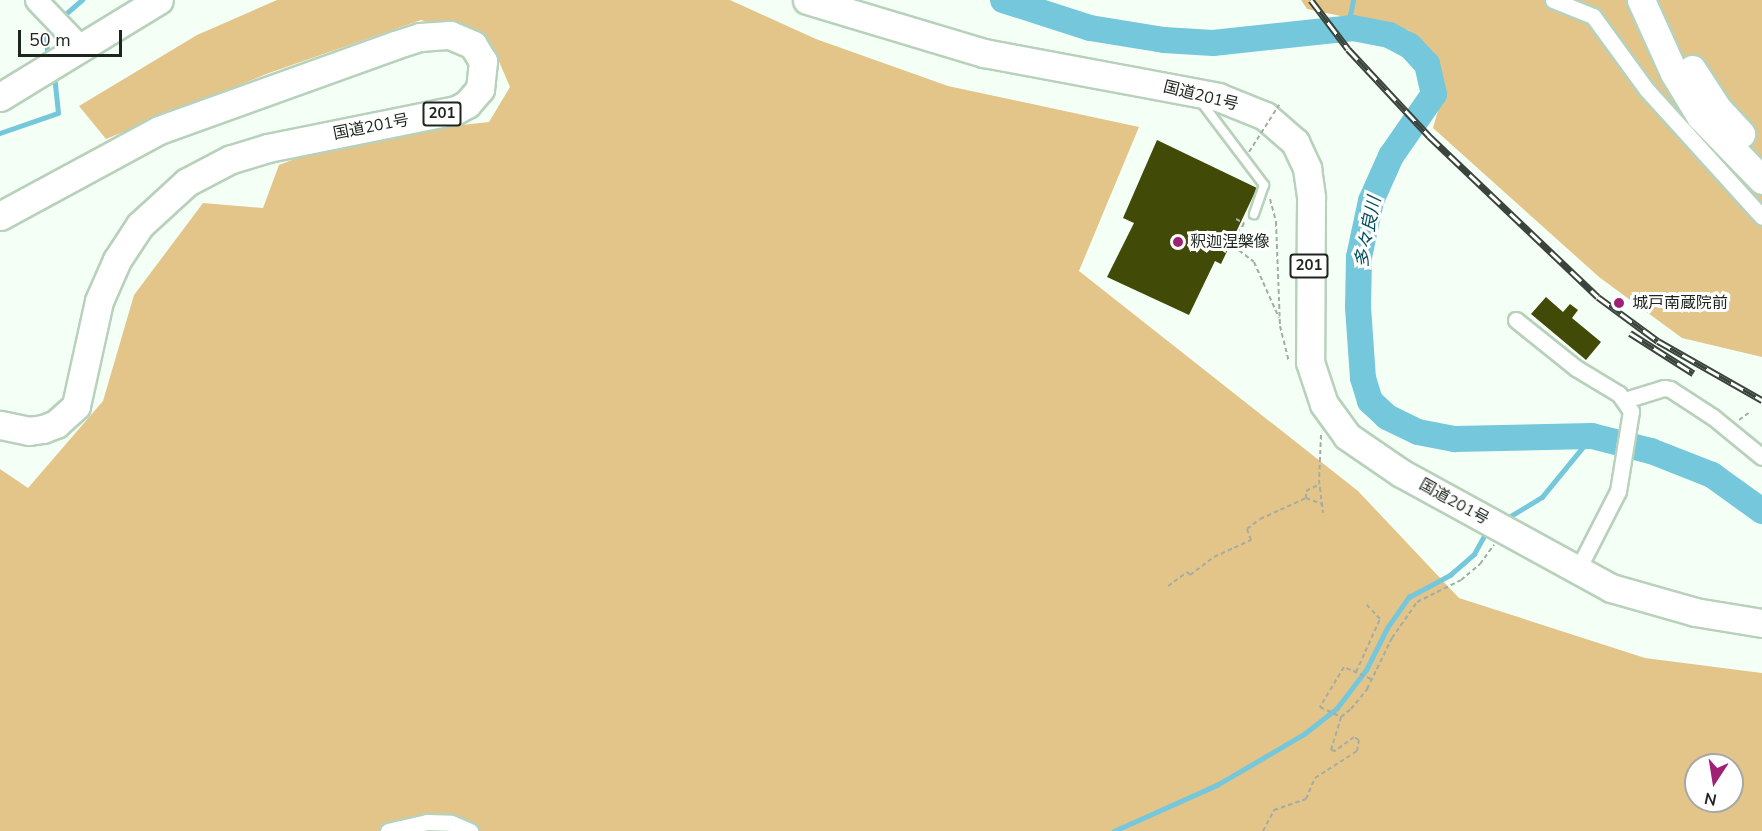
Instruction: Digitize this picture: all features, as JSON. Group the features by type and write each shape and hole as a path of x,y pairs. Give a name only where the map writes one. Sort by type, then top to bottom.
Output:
{"highway":[{"path":"0,97 36,73 68,43 159,0"},
{"name":"国道201号","path":"807,0 984,53 1196,93 1233,102 1265,116 1294,142 1304,161 1311,198 1307,342 1316,384 1336,423 1363,450 1503,530 1611,588 1661,605 1762,622"},
{"path":"1641,0 1674,73 1700,116 1762,180"},
{"path":"1660,0 1689,64 1713,102 1762,155"},
{"name":"国道201号","path":"0,216 159,130 395,45 420,37 450,35 473,45 483,60 480,89 456,110 267,148 231,159 187,182 140,225 117,260 99,302 76,406 56,424 43,429 29,431 0,425"}],"main road":[{"path":"41,5 68,43"}],"street":[{"path":"1553,0 1593,16 1647,90 1762,217"},
{"path":"1516,320 1576,368 1625,400 1632,421 1618,491 1577,571"},
{"path":"1625,400 1664,387 1670,389 1713,417 1762,457"},
{"path":"388,831 427,822 451,823 470,831"}],"lane":[{"path":"1196,93 1206,111 1264,184 1254,214"}],"path":[{"path":"1249,152 1279,105"},
{"path":"1236,219 1244,224 1233,246 1254,262 1280,320"},
{"path":"1306,498 1306,491 1319,484"},
{"path":"1168,586 1187,572 1190,575 1214,557 1251,540 1247,529 1260,519 1306,498 1322,504"},
{"path":"1263,831 1274,810 1306,799 1315,778 1357,750 1359,740 1354,737 1335,751 1331,750 1341,717 1358,700 1417,602 1461,580 1480,564 1503,530"},
{"path":"1356,672 1380,619 1365,603"},
{"path":"1341,717 1320,707 1344,667 1371,679"}],"shaded area":[{"path":"277,0 730,0 816,39 948,86 1139,127 1079,271 1358,491 1459,598 1645,658 1762,673 1762,831 0,831 0,469 28,488 103,401 134,295 203,203 263,208 279,165 352,137 489,122 510,87 491,43 421,20 269,73 106,139 79,106 197,35"},
{"path":"1301,0 1762,0 1762,357 1682,338 1599,277 1433,128 1444,90 1433,52 1408,30 1307,9"}],"building":[{"name":"釈迦涅槃像","path":"1157,140 1257,188 1221,264 1215,261 1189,315 1107,277 1134,223 1123,218"},
{"path":"1546,297 1563,312 1570,304 1578,310 1572,318 1601,342 1586,360 1531,314"}],"waterway":[{"path":"61,18 82,0"},
{"name":"多々良川","path":"1003,0 1090,28 1164,40 1213,43 1353,28 1389,35 1410,46 1427,64 1434,94 1391,156 1371,201 1359,257 1358,307 1363,378 1370,401 1387,417 1418,432 1455,439 1592,436 1651,451 1712,475 1762,511"},
{"path":"1347,29 1353,0"},
{"path":"48,56 45,37 53,26"},
{"path":"0,133 58,113 54,76"},
{"path":"1504,520 1542,497 1592,436"},
{"path":"1114,831 1217,785 1304,734 1337,708 1366,670 1387,628 1409,597 1450,575 1474,554 1487,531"}],"railway":[{"path":"1311,0 1348,49 1429,136 1598,297 1658,341 1762,400"},
{"path":"1630,333 1693,373"}],"place":[{"name":"釈迦涅槃像","path":"1178,242"},
{"name":"城戸南蔵院前","path":"1619,303"}]}
